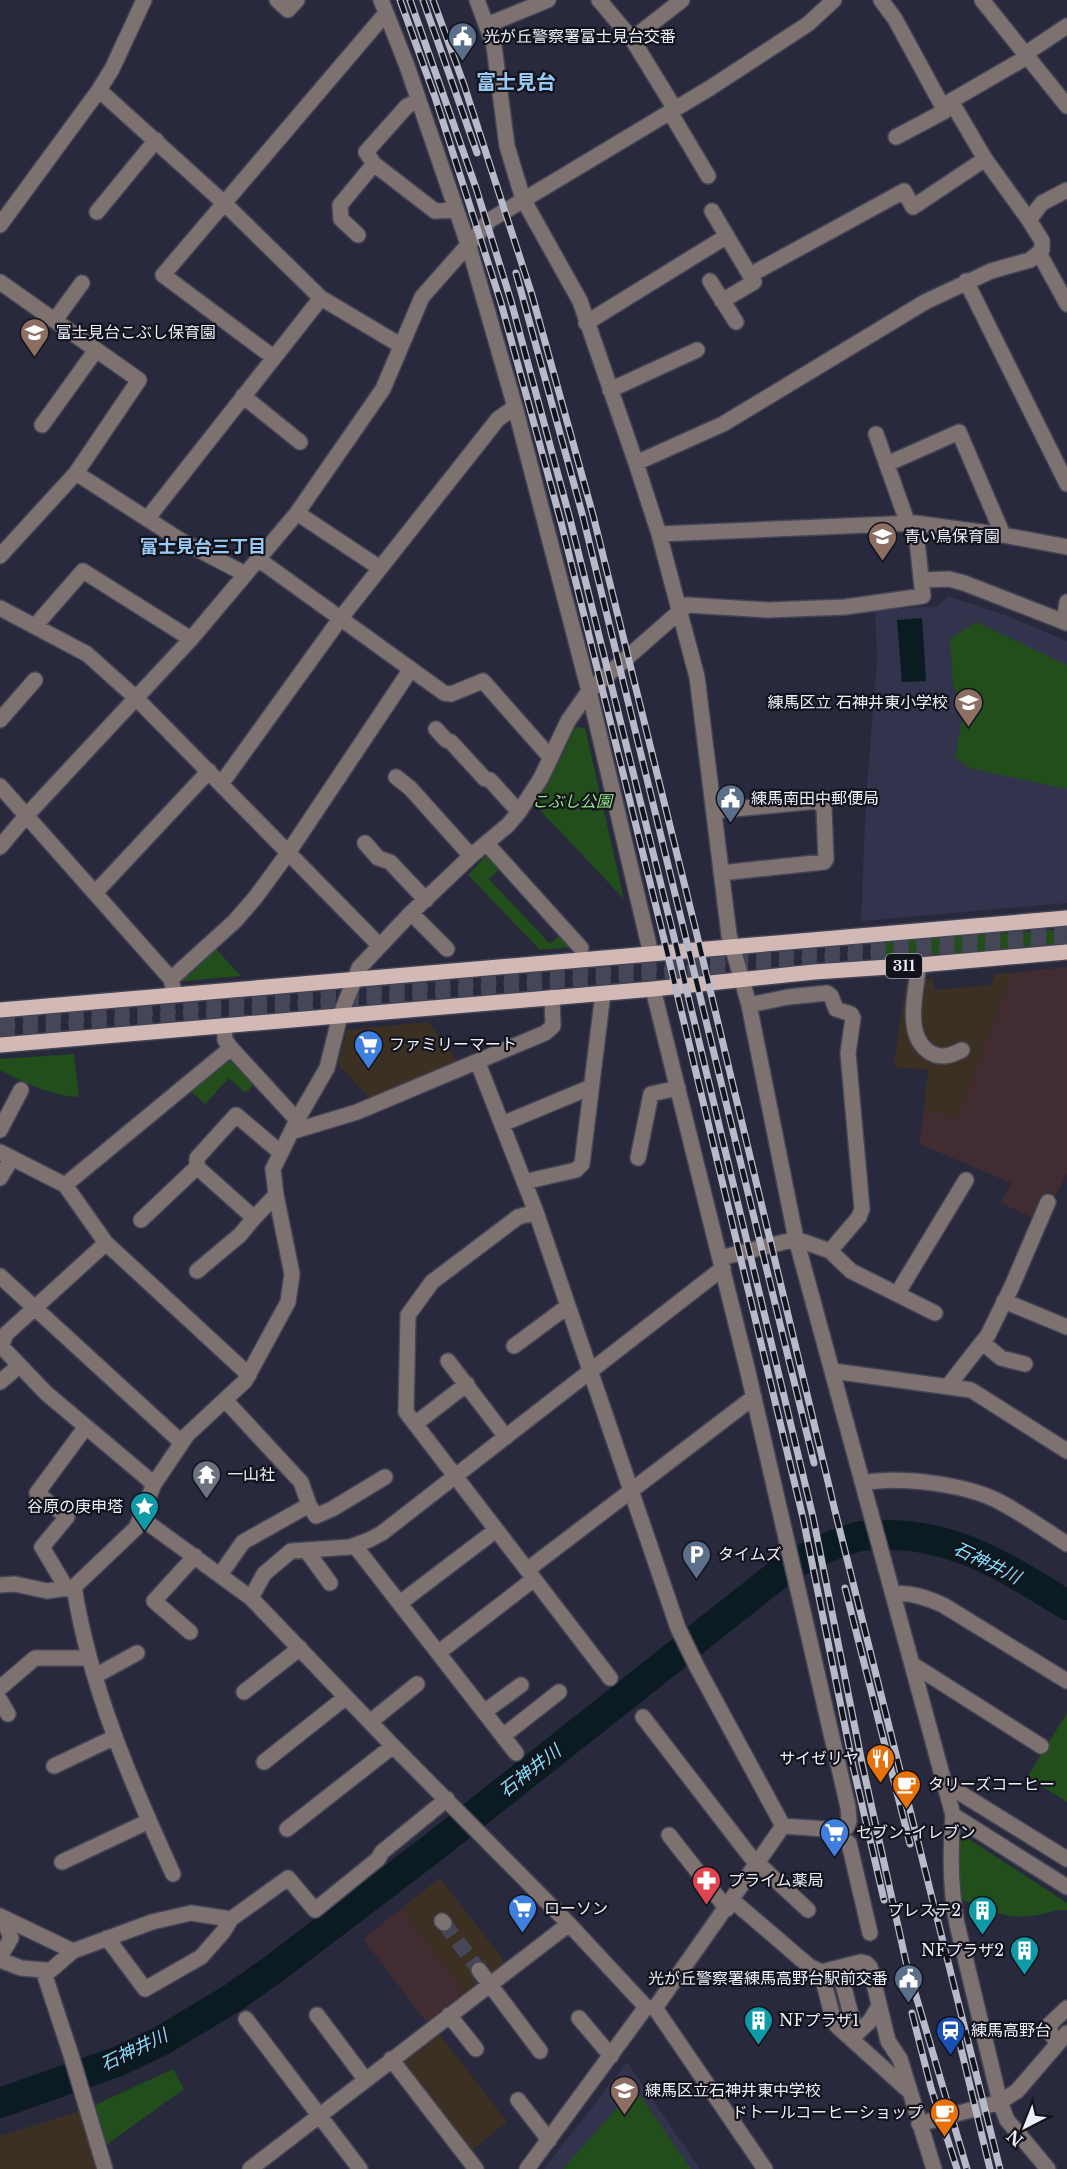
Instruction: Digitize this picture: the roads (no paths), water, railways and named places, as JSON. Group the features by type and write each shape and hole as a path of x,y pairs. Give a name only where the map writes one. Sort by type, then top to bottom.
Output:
{"main road":[{"path":"0,1010 1067,918"},
{"name":"311","path":"652,989 814,972 1067,952"},
{"path":"0,1045 652,989"}],"street":[{"path":"0,225 99,90 112,69 144,0"},
{"path":"277,0 288,10 297,0"},
{"path":"477,0 494,46 507,146 523,199 580,301 659,534 697,677 732,946 749,1005 796,1239 953,1815 952,1899 1000,2102 1007,2120 1048,2169"},
{"path":"487,25 548,0"},
{"path":"599,0 632,39 708,176"},
{"path":"632,39 682,0"},
{"path":"0,847 26,816 191,639 297,513 382,389 422,297 469,247 490,220 710,88 808,24 834,0"},
{"path":"636,463 723,424 925,302 991,271 1030,260 1042,250 1042,241 1029,220 947,103 881,0"},
{"path":"982,0 1067,106"},
{"path":"383,7 469,247 515,407 589,691 651,954"},
{"path":"273,357 163,274 224,203 383,7"},
{"path":"896,137 945,111 947,103 1026,56 1067,26"},
{"path":"99,90 224,203 321,298 400,345"},
{"path":"418,101 407,106 366,152 375,164 435,211 455,210"},
{"path":"97,212 156,140"},
{"path":"750,275 904,192 913,207 985,159"},
{"path":"358,235 341,219 340,206 375,164"},
{"path":"1029,220 1042,203 1067,190"},
{"path":"712,211 754,282 722,301"},
{"path":"586,323 727,236"},
{"path":"1039,253 1067,304"},
{"path":"710,280 736,322"},
{"path":"966,281 1067,484"},
{"path":"0,282 139,380 76,473 0,556"},
{"path":"55,320 82,283"},
{"path":"147,519 321,298"},
{"path":"42,425 96,350"},
{"path":"610,390 697,350"},
{"path":"243,396 300,442"},
{"path":"221,784 340,619 498,419 515,407"},
{"path":"887,464 959,432 1003,535"},
{"path":"0,1585 15,1584 47,1591 71,1588 136,1528 154,1484 181,1442 226,1401 249,1375 288,1302 292,1274 273,1169 280,1152 327,1068 340,1016 359,968 411,913 519,812 541,778 568,721 589,691 687,605 768,610 845,607 923,596 912,523 876,434"},
{"path":"76,473 180,540 245,574"},
{"path":"297,513 380,568"},
{"path":"659,534 912,523 1003,535 1067,547"},
{"path":"258,559 442,691 451,694 483,681 551,758"},
{"path":"35,626 83,571 191,639"},
{"path":"922,580 950,579 964,583 1065,622 1067,602"},
{"path":"0,608 87,654 136,698 380,945"},
{"path":"171,979 235,921 255,898 288,853 411,669"},
{"path":"0,720 35,680"},
{"path":"436,729 485,779 490,780 519,812"},
{"path":"95,893 208,771"},
{"path":"396,777 410,788 471,856"},
{"path":"0,786 171,979 173,995"},
{"path":"714,811 817,801 824,808 826,860 824,862 721,873"},
{"path":"365,843 378,858 390,862 426,900"},
{"path":"487,844 581,948"},
{"path":"411,913 447,949"},
{"path":"919,965 914,1011 914,1024 919,1039 924,1047 936,1056 948,1056 962,1050"},
{"path":"652,989 754,1397 799,1589 849,1821 847,1827 840,1830 783,1826"},
{"path":"524,1182 580,1168 603,993"},
{"path":"749,1005 788,997 830,994 836,1009 849,1013 853,1018 853,1043 848,1053 862,1209 859,1217 830,1251"},
{"path":"294,1126 357,1112 545,1033 553,1026 552,998"},
{"path":"224,1026 225,1040 294,1126"},
{"path":"64,1185 231,1048"},
{"path":"478,1063 536,1212 678,1628 783,1826"},
{"path":"502,1124 591,1087"},
{"path":"638,1158 651,1094 678,1088"},
{"path":"0,1130 21,1090"},
{"path":"141,1220 197,1167 197,1158 236,1115 280,1152"},
{"path":"0,1178 6,1155 64,1185 106,1244 249,1375"},
{"path":"197,1167 255,1218"},
{"path":"897,1294 966,1180"},
{"path":"197,1271 240,1235 276,1195"},
{"path":"948,1386 982,1343 1004,1301 1048,1202"},
{"path":"536,1212 518,1217 432,1282 408,1315 406,1413 610,1678"},
{"path":"251,1598 264,1574 291,1551 355,1546 382,1533 591,1372 722,1263 796,1239 830,1251 852,1271 935,1313"},
{"path":"106,1244 6,1334 1,1347 46,1393 154,1484"},
{"path":"2,1282 36,1308 181,1442"},
{"path":"1004,1301 1067,1327"},
{"path":"514,1346 568,1306"},
{"path":"982,1343 1001,1358 1025,1364"},
{"path":"448,1360 506,1437"},
{"path":"0,1382 19,1366"},
{"path":"833,1371 971,1390 1067,1451"},
{"path":"415,1424 467,1384"},
{"path":"438,1653 630,1491 754,1397"},
{"path":"226,1401 301,1482 309,1505 316,1516 385,1477"},
{"path":"86,1428 37,1493 67,1517 42,1547 71,1588 89,1658 115,1737 173,1874"},
{"path":"863,1483 882,1480 929,1483 977,1493 999,1501 1067,1544"},
{"path":"220,1575 243,1542 309,1505"},
{"path":"141,1518 251,1598 651,2008 740,2120 765,2169"},
{"path":"400,1603 496,1530"},
{"path":"355,1546 516,1753"},
{"path":"306,1550 330,1583"},
{"path":"190,1632 154,1601 195,1556"},
{"path":"894,1594 905,1593 928,1598 943,1605 1067,1681"},
{"path":"244,1692 300,1648"},
{"path":"95,1676 137,1653"},
{"path":"0,1688 35,1658 89,1658"},
{"path":"912,1664 1041,1746"},
{"path":"370,1722 417,1684"},
{"path":"484,1712 521,1685"},
{"path":"503,1736 559,1692"},
{"path":"264,1762 346,1697"},
{"path":"0,1700 8,1714"},
{"path":"644,1717 750,1856 808,1910"},
{"path":"54,1766 115,1737"},
{"path":"287,1829 393,1746"},
{"path":"945,1783 1067,1859"},
{"path":"107,1938 145,1989 201,1956 223,1932 231,1919 288,1878 315,1910 378,1859 382,1852 449,1801"},
{"path":"953,1815 1067,1887"},
{"path":"62,1862 149,1821"},
{"path":"527,2169 611,2056 651,2008 729,1905 783,1826"},
{"path":"669,1835 729,1905 809,1966 821,1972 861,1962 870,1967 888,2041 900,2059 933,2169"},
{"path":"849,1843 870,1933"},
{"path":"2,1917 11,1938 0,1959 21,1968 43,1970 51,1970 73,1952 152,1922 191,1913 231,1919"},
{"path":"2,1917 73,1952"},
{"path":"250,2169 569,1924"},
{"path":"839,1968 852,2019 851,2039"},
{"path":"43,1970 105,2169"},
{"path":"479,1970 540,2051"},
{"path":"821,1972 834,2022 910,2092"},
{"path":"851,2039 870,2021 879,2006"},
{"path":"919,2124 1000,2102 1017,2091 1063,2038 1051,2034 1049,2025 1067,2008"},
{"path":"317,2015 366,2079"},
{"path":"449,2015 476,2049"},
{"path":"579,2018 611,2056"},
{"path":"246,2019 270,2043 319,2115 360,2169"},
{"path":"391,2059 476,2169"},
{"path":"518,2100 549,2140"}],"waterway":[{"name":"石神井川","path":"0,2103 119,2061 161,2041 234,1997 430,1850 785,1569 812,1554 861,1536 910,1536 934,1540 958,1547 1003,1567 1067,1605"}],"tunnel":[{"path":"0,1022 1067,928"},
{"path":"0,1033 1067,940"},
{"path":"444,1923 479,1970"}],"railway":[{"path":"400,0 435,97 501,303 561,522 803,1518 853,1766 884,1900"},
{"path":"410,0 476,188 511,301 570,519 673,933 813,1517 862,1763 906,1962 967,2169"},
{"path":"423,0 477,153"},
{"path":"433,0 464,85 532,295 593,515 696,931 835,1511 1000,2169"},
{"path":"516,273 583,517 814,1463"},
{"path":"845,1588 910,1844"},
{"path":"912,2013 931,2088 957,2169"},
{"path":"958,2036 990,2169"}],"place":[{"name":"光が丘警察署富士見台交番","path":"463,62"},
{"name":"富士見台こぶし保育園","path":"35,358"},
{"name":"青い鳥保育園","path":"883,562"},
{"name":"練馬区立 石神井東小学校","path":"969,728"},
{"name":"練馬南田中郵便局","path":"730,824"},
{"name":"ファミリーマート","path":"368,1070"},
{"name":"一山社","path":"206,1500"},
{"name":"谷原の庚申塔","path":"144,1532"},
{"name":"タイムズ","path":"697,1580"},
{"name":"サイゼリヤ","path":"880,1784"},
{"name":"タリーズコーヒー","path":"907,1810"},
{"name":"セブン-イレブン","path":"835,1858"},
{"name":"プライム薬局","path":"707,1906"},
{"name":"ローソン","path":"523,1934"},
{"name":"プレステ2","path":"982,1936"},
{"name":"NFプラザ2","path":"1025,1976"},
{"name":"光が丘警察署練馬高野台駅前交番","path":"909,2004"},
{"name":"NFプラザ1","path":"758,2046"},
{"name":"練馬高野台","path":"950,2056"},
{"name":"練馬区立石神井東中学校","path":"624,2116"},
{"name":"ドトールコーヒーショップ","path":"944,2138"}],"district":[{"name":"富士見台","path":"516,82"},
{"name":"富士見台三丁目","path":"203,547"}],"park label":[{"name":"こぶし公園","path":"572,801"}]}
